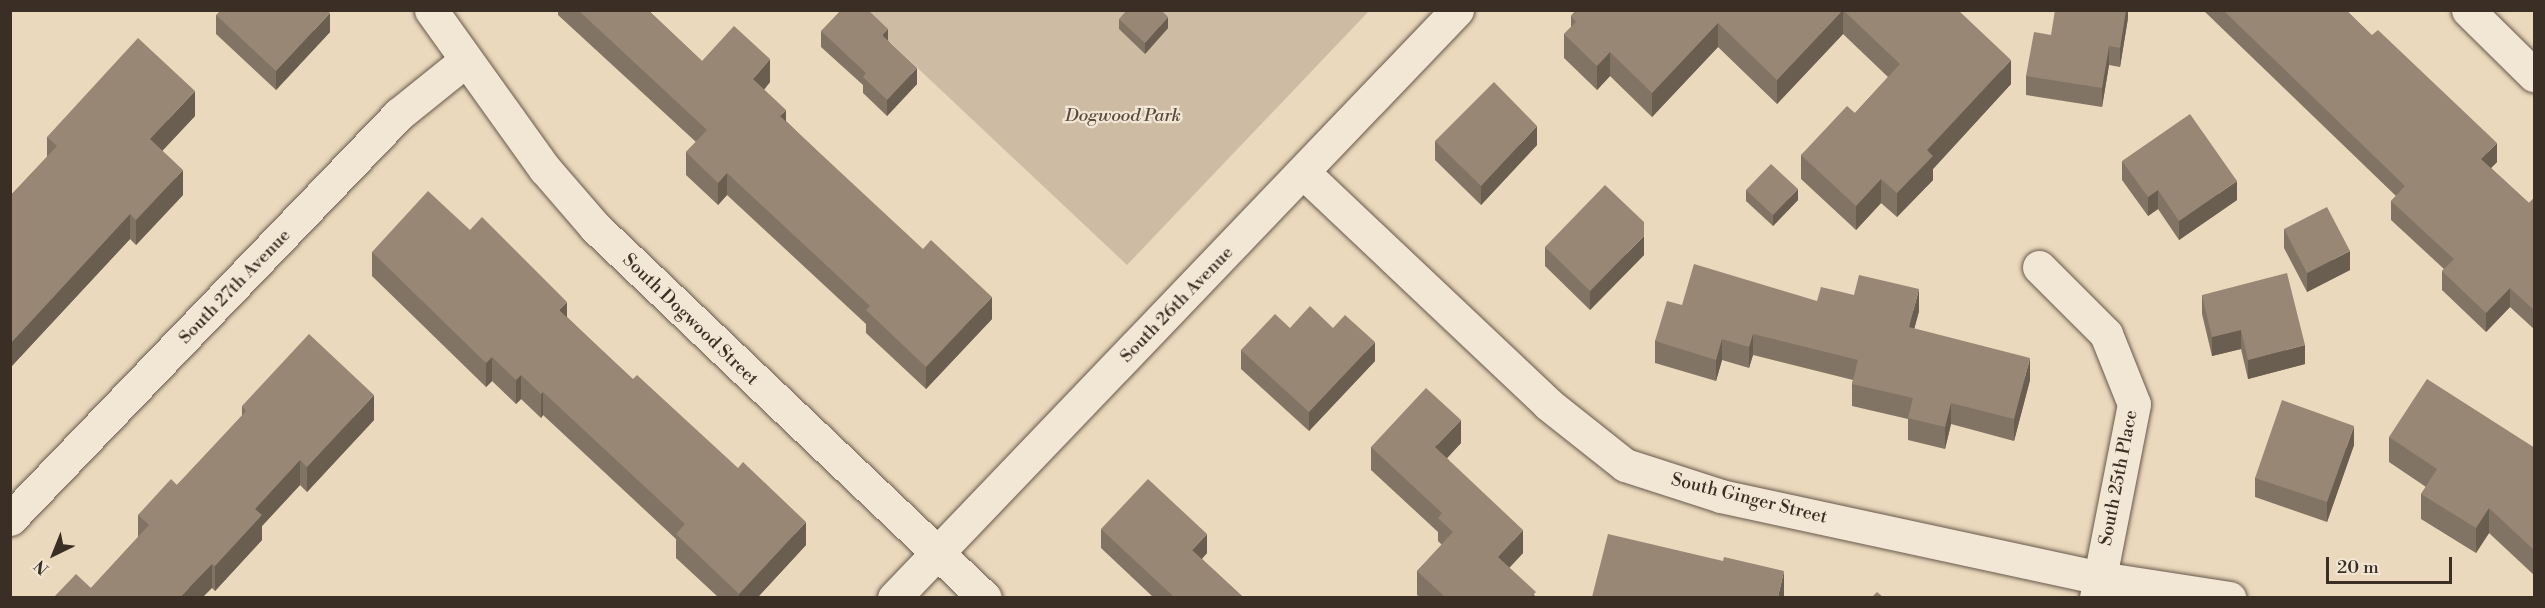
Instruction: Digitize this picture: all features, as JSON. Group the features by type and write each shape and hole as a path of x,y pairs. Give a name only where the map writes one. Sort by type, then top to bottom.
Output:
{"street":[{"name":"South Dogwood Street","path":"431,10 465,61 595,227 986,597"},
{"name":"South 26th Avenue","path":"894,597 1304,173 1457,10"},
{"path":"2468,10 2535,75"},
{"name":"South 27th Avenue","path":"10,519 399,114 465,61"},
{"name":"South Ginger Street","path":"1304,173 1548,404 1625,465 1721,496 2098,588 2229,597"},
{"name":"South 25th Place","path":"2039,267 2106,334 2134,404 2098,588"}],"green space":[{"name":"Dogwood Park","path":"857,11 1369,11 1127,265"}],"building":[{"path":"221,10 327,10 330,13 276,71 216,15"},
{"path":"578,10 648,10 702,61 734,26 770,59 753,79 786,110 780,116 923,249 931,240 992,297 926,367 866,310 870,306 727,173 718,183 686,152 707,130"},
{"path":"841,10 868,10 888,29 882,35 917,68 887,100 863,77 866,73 821,31"},
{"path":"1127,10 1161,10 1168,17 1145,43 1119,19"},
{"path":"1576,10 1843,10 1777,80 1718,23 1652,93 1610,52 1597,66 1564,34 1576,22 1571,16"},
{"path":"1843,10 1958,10 2011,60 1927,150 1933,156 1897,193 1881,179 1856,206 1801,155 1847,106 1855,113 1900,64"},
{"path":"2055,10 2126,10 2120,48 2109,46 2102,88 2026,76 2034,32 2051,35"},
{"path":"2223,10 2346,10 2372,35 2378,30 2497,143 2481,159 2529,203 2535,197 2535,311 2510,288 2486,313 2442,271 2454,259 2391,201 2405,186"},
{"path":"138,38 195,91 150,139 183,170 136,220 130,214 10,344 10,196 57,146 47,137"},
{"path":"1494,82 1537,126 1481,186 1435,141"},
{"path":"2190,114 2237,181 2179,221 2158,190 2148,197 2122,161"},
{"path":"1771,164 1798,189 1773,215 1746,190"},
{"path":"1605,185 1644,222 1644,236 1590,291 1545,247"},
{"path":"428,191 470,230 482,217 567,302 559,310 633,379 637,375 738,468 743,462 806,522 739,594 676,534 685,524 543,392 541,394 521,375 516,380 492,357 486,363 372,252"},
{"path":"2327,207 2350,251 2307,273 2284,229"},
{"path":"1694,264 1817,301 1821,287 1854,295 1859,275 1919,289 1909,327 2030,358 2014,419 1951,403 1945,427 1908,418 1913,398 1852,384 1858,360 1753,334 1749,347 1722,339 1716,360 1655,341 1667,301 1682,305"},
{"path":"2287,273 2305,345 2248,360 2241,330 2212,337 2202,295"},
{"path":"1310,306 1333,328 1345,315 1375,342 1309,412 1241,350 1275,314 1290,328"},
{"path":"309,334 374,395 307,467 300,460 255,509 262,515 215,566 212,564 180,597 54,597 76,574 91,588 149,525 138,515 171,479 177,485 246,411 242,406"},
{"path":"2427,379 2535,448 2535,551 2489,508 2476,528 2421,494 2437,469 2389,437"},
{"path":"1426,388 1461,420 1435,447 1523,530 1498,557 1536,592 1531,597 1445,597 1417,571 1453,532 1438,518 1442,513 1371,447"},
{"path":"2282,400 2354,426 2327,502 2255,478"},
{"path":"1148,479 1207,534 1192,550 1243,597 1174,597 1101,529"},
{"path":"1608,534 1723,561 1724,557 1784,571 1778,597 1592,597"},
{"path":"1877,592 1883,597 1872,597"}]}
